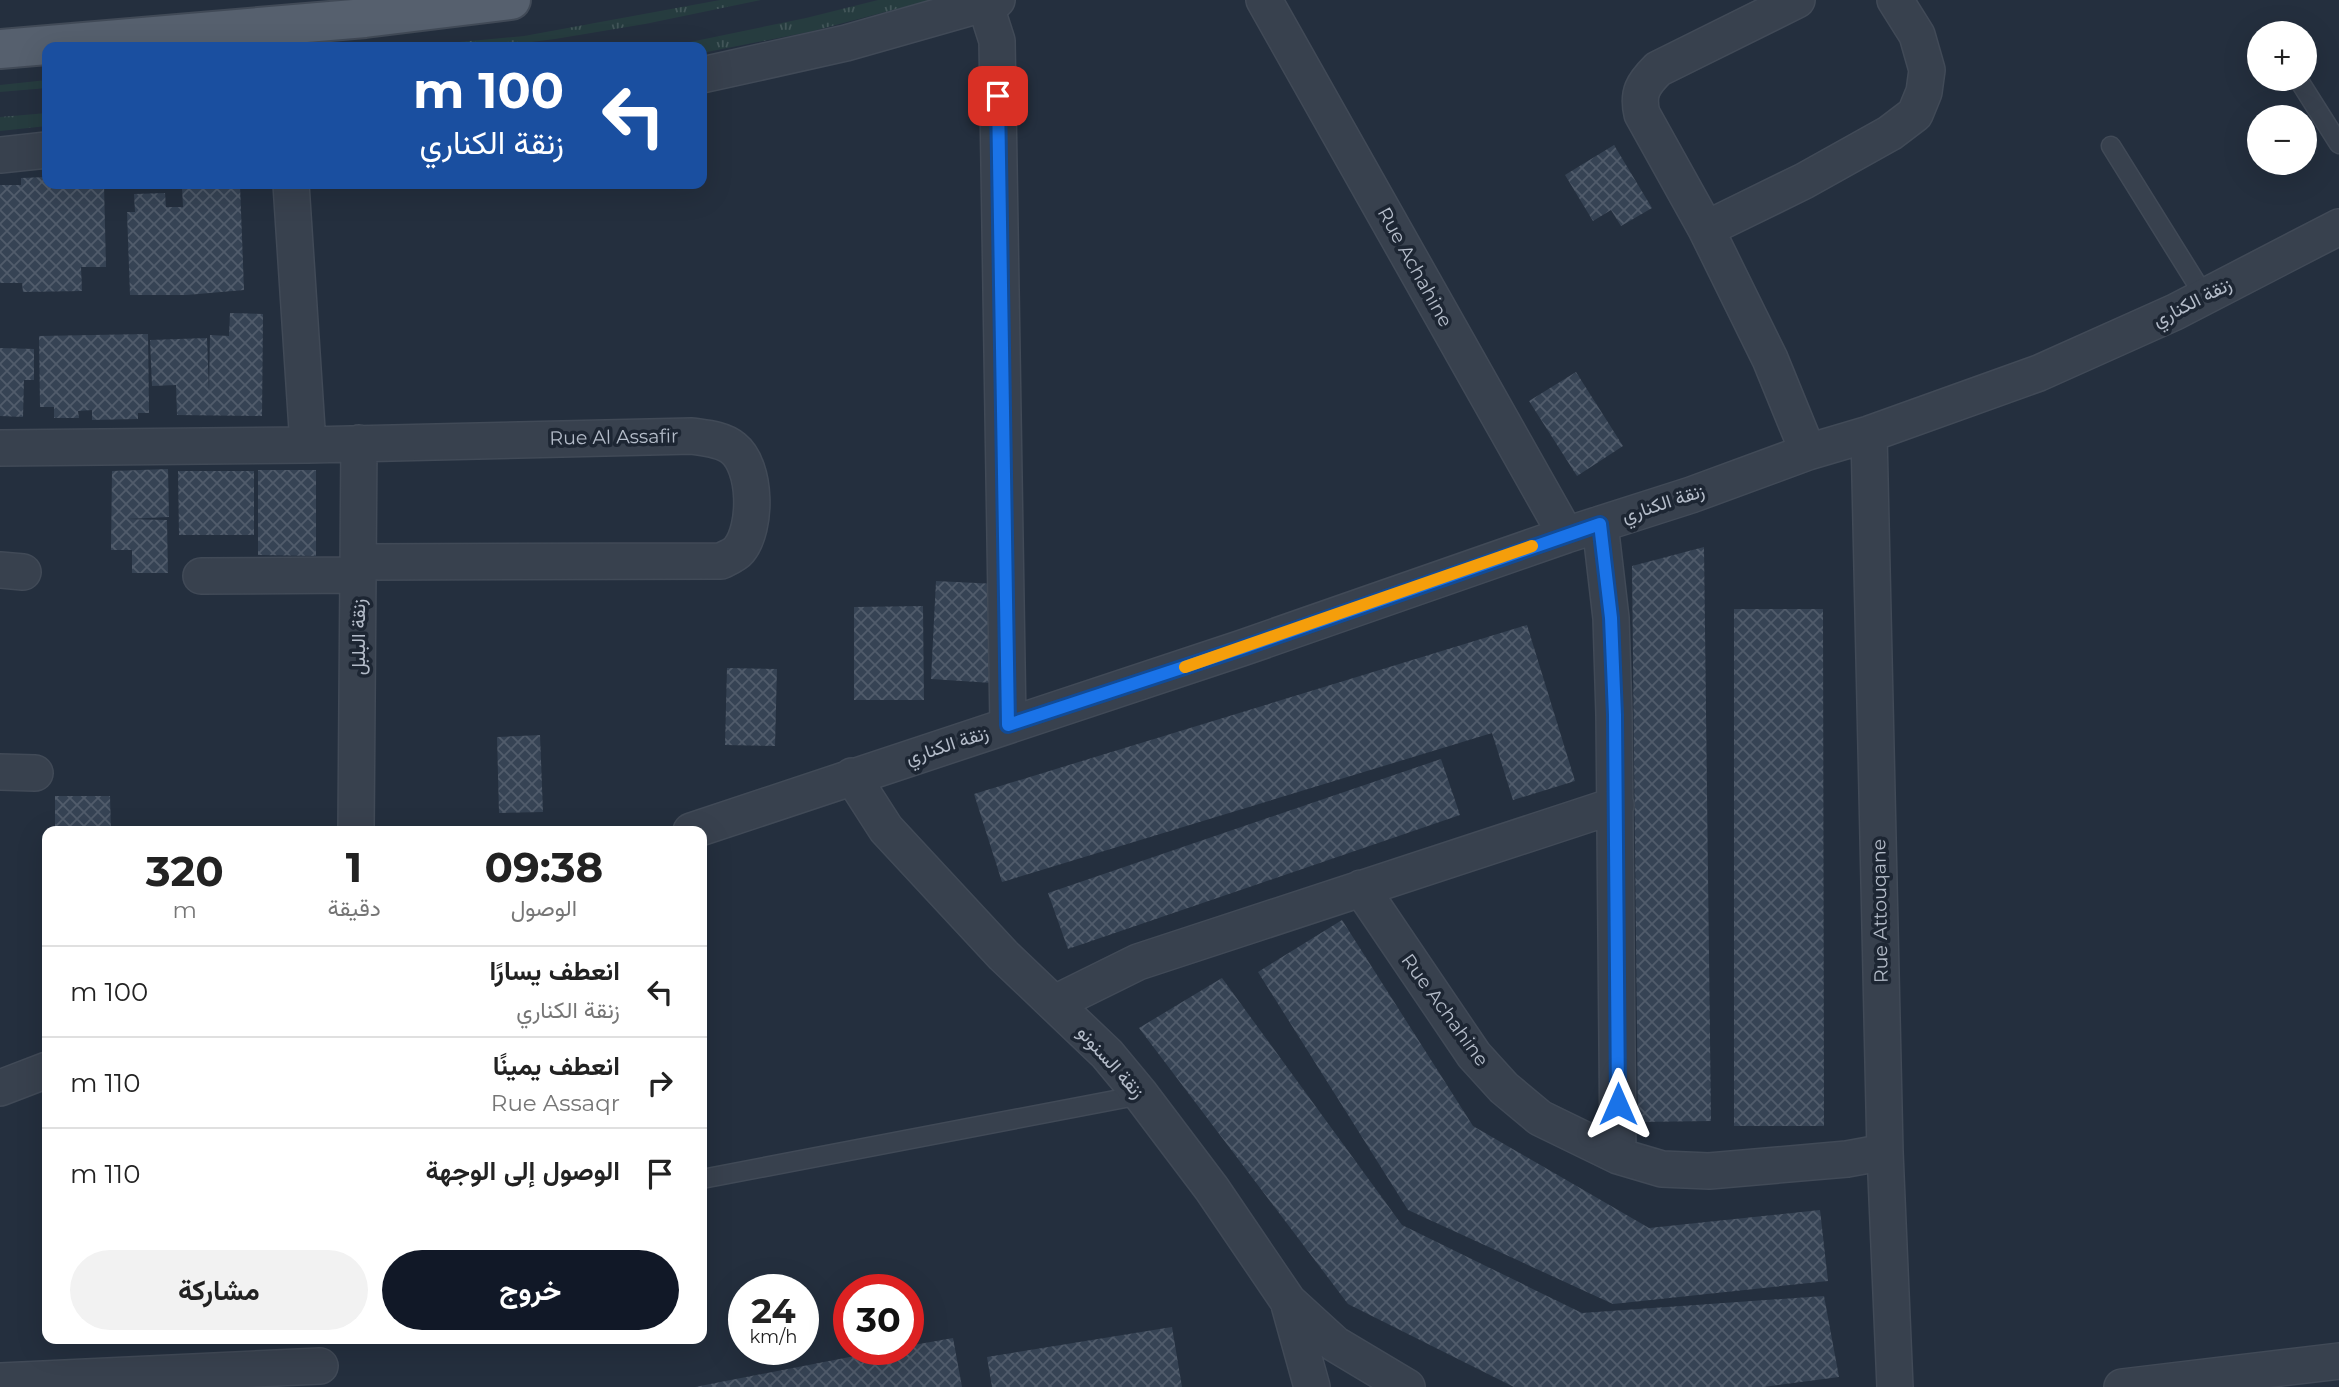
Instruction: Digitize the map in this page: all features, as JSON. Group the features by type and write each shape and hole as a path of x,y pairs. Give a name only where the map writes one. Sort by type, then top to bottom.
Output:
{"main road":[{"path":"91,42 365,18 511,0"},
{"path":"0,50 42,46"}],"street":[{"name":"Rue Achahine","path":"1264,0 1566,535"},
{"path":"1797,0 1657,69 1641,89 1639,99 1642,114 1706,229 1770,359 1808,452"},
{"path":"1706,229 1804,181 1890,133 1914,114 1924,92 1927,70 1917,35 1895,0"},
{"path":"707,74 846,43 990,2 989,16 997,41 1008,725"},
{"path":"0,155 42,151"},
{"path":"291,189 308,445"},
{"name":"زنقة الكناري","path":"706,826 1254,644 1566,535 1691,495 1808,452 1869,434 2039,373 2205,296 2339,227"},
{"name":"Rue Attouqane","path":"1869,434 1885,1152 1895,1387"},
{"name":"Rue Al Assafir","path":"0,448 308,445 692,436 714,439 733,447 743,460 752,496 749,532 738,551 721,561 359,568"},
{"name":"زنقة البلبل","path":"356,826 359,443"},
{"path":"1600,524 1611,618 1616,804 1618,1156"},
{"path":"201,576 359,568"},
{"path":"0,772 35,773"},
{"name":"زنقة السنونو","path":"852,776 886,830 1003,955 1107,1054 1212,1189 1288,1301 1312,1387"},
{"path":"1055,1003 1138,962 1616,804"},
{"name":"Rue Achahine","path":"1361,888 1474,1055 1504,1088 1540,1118 1618,1156 1662,1169 1709,1171 1847,1159 1885,1152"},
{"path":"0,1088 42,1072"},
{"path":"1288,1301 1335,1344 1407,1387"},
{"path":"2122,1387 2339,1361"},
{"path":"0,1381 320,1364"}],"lane":[{"path":"2305,91 2339,145"},
{"path":"2110,146 2205,296"},
{"path":"707,1178 1141,1095"}],"green space":[{"path":"720,0 761,0 555,39 531,42 460,42 524,36"},
{"path":"878,0 931,0 809,32 707,52 707,42 690,42"},
{"path":"42,81 42,88 0,92 0,85"},
{"path":"42,113 42,127 0,131 0,117"}],"building":[{"path":"1614,145 1652,208 1621,226 1611,210 1593,221 1565,175"},
{"path":"42,177 42,189 104,189 106,267 81,267 82,291 23,292 22,283 0,283 0,185 21,185 21,178"},
{"path":"182,189 240,189 244,290 187,295 130,295 127,212 135,212 134,194 165,193 166,207 183,207"},
{"path":"230,313 263,314 262,416 177,415 176,385 152,386 150,340 207,338 209,393 210,335 229,336"},
{"path":"148,334 149,413 138,413 138,419 92,420 92,410 78,411 79,418 54,418 54,407 40,407 39,336"},
{"path":"0,348 34,349 34,380 24,380 23,417 0,416"},
{"path":"1576,372 1623,446 1577,476 1529,401"},
{"path":"168,469 169,517 126,519 167,520 168,573 132,573 132,550 111,550 112,471"},
{"path":"258,470 316,470 316,556 258,555"},
{"path":"178,471 254,471 254,535 179,535"},
{"path":"1704,547 1711,1121 1638,1122 1632,566"},
{"path":"936,581 997,584 992,683 931,679"},
{"path":"923,606 924,700 854,700 854,607"},
{"path":"1734,609 1823,609 1824,1126 1734,1126"},
{"path":"1527,625 1575,781 1513,800 1492,733 1002,882 974,794"},
{"path":"727,668 777,669 775,746 725,745"},
{"path":"540,735 543,812 499,813 497,737"},
{"path":"1441,759 1460,815 1068,949 1048,893"},
{"path":"55,796 110,796 111,826 55,826"},
{"path":"1342,920 1473,1126 1649,1228 1820,1210 1828,1281 1613,1304 1408,1210 1258,972"},
{"path":"1222,978 1402,1225 1582,1313 1824,1296 1839,1377 1763,1387 1514,1387 1348,1304 1139,1028"},
{"path":"1172,1327 1182,1387 992,1387 987,1357"},
{"path":"953,1338 962,1387 695,1387 833,1360 833,1365 924,1365 924,1343"}],"slow traffic":[{"path":"1185,667 1532,546"}],"route":[{"path":"998,96 1008,725 1242,648 1600,524 1611,618 1615,715 1618,1104"}]}
